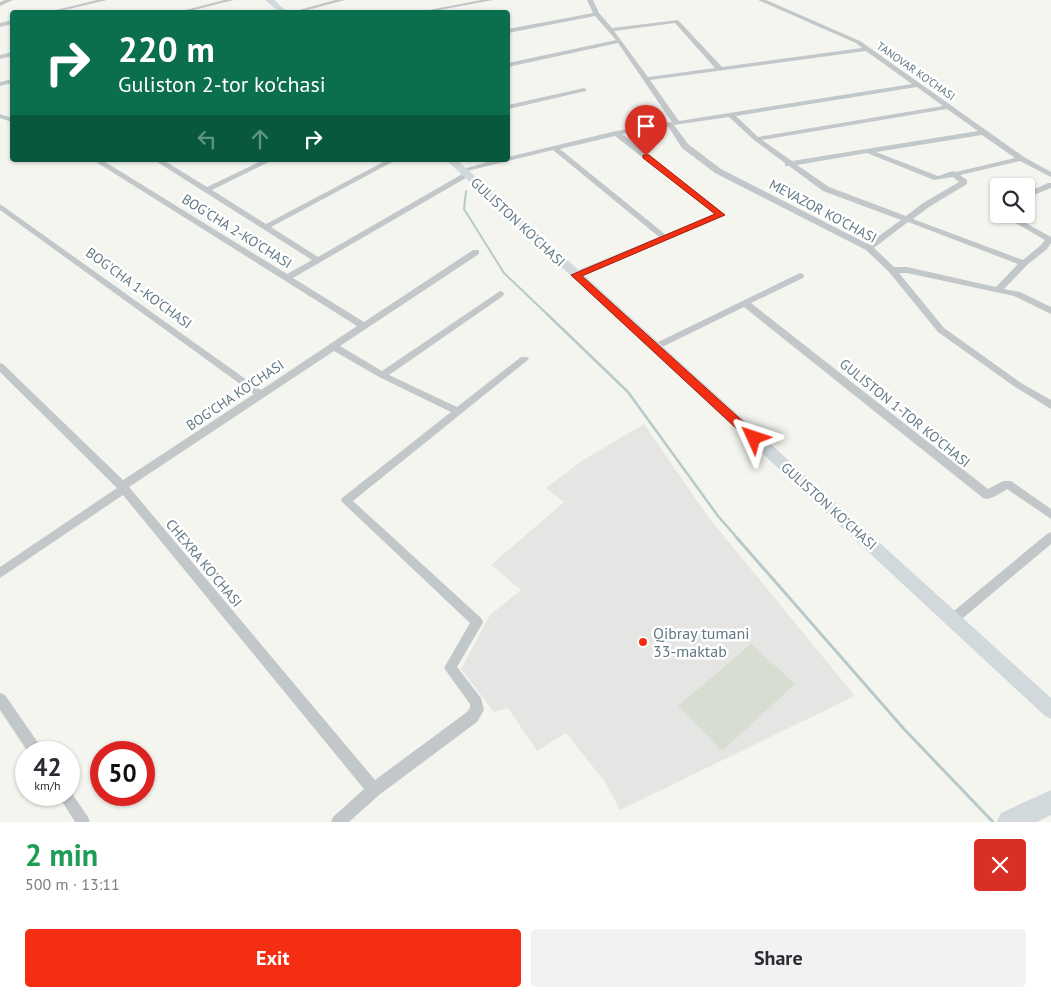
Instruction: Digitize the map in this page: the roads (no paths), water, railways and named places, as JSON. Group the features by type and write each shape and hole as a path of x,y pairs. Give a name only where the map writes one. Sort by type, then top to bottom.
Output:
{"highway":[{"path":"1010,822 1051,802"}],"main road":[{"path":"269,0 281,10"},
{"name":"GULISTON KO'CHASI","path":"453,162 1051,710"}],"street":[{"path":"0,4 10,0"},
{"path":"60,10 104,0"},
{"path":"190,10 232,0"},
{"path":"303,10 342,0"},
{"path":"433,10 490,0"},
{"name":"MEVAZOR KO'CHASI","path":"590,0 596,14 620,41 647,79 685,146 718,171 869,248 892,270 941,330 1018,385 1051,405"},
{"name":"TANOVAR KO'CHASI","path":"761,0 858,42 1021,159 1051,175"},
{"path":"510,31 596,14"},
{"path":"610,30 676,21 720,69"},
{"path":"510,65 620,41"},
{"path":"647,79 867,49"},
{"path":"510,159 616,133 918,84"},
{"path":"510,107 584,90"},
{"path":"756,139 949,107"},
{"path":"730,114 756,139 788,164 826,189 1024,263"},
{"path":"788,164 985,132"},
{"path":"576,275 721,215 616,133"},
{"path":"556,148 665,238"},
{"path":"867,151 936,178 1021,159"},
{"name":"BOG'CHA 2-KO'CHASI","path":"100,162 362,325"},
{"path":"161,162 318,260"},
{"path":"207,190 265,162"},
{"path":"266,227 388,162"},
{"path":"287,278 465,172 499,162"},
{"path":"869,248 943,193 964,182 954,173"},
{"path":"1035,192 1051,185"},
{"name":"BOG'CHA 1-KO'CHASI","path":"0,206 33,228 260,394"},
{"path":"998,290 1024,263 1048,249 1050,240 1020,223"},
{"name":"BOG'CHA KO'CHASI","path":"0,573 362,325 476,252"},
{"path":"892,270 906,270 1017,294 1051,310"},
{"path":"655,347 800,276"},
{"path":"382,375 500,294"},
{"name":"GULISTON 1-TOR KO'CHASI","path":"746,304 987,495 1006,484 1051,515"},
{"path":"333,346 382,375 457,411"},
{"path":"338,822 374,790 472,717 477,710 476,702 450,668 477,622 346,501 524,359"},
{"name":"CHEXRA KO'CHASI","path":"0,366 122,488 374,790"},
{"path":"953,619 1051,537"},
{"path":"0,699 29,741"},
{"path":"72,806 83,822"}],"waterway":[{"path":"466,191 464,209 504,273 548,315"},
{"path":"547,314 628,392 718,516 738,539"},
{"path":"737,538 904,729 993,822"}],"place":[{"name":"Qibray tumani 33-maktab","path":"643,642"}]}
